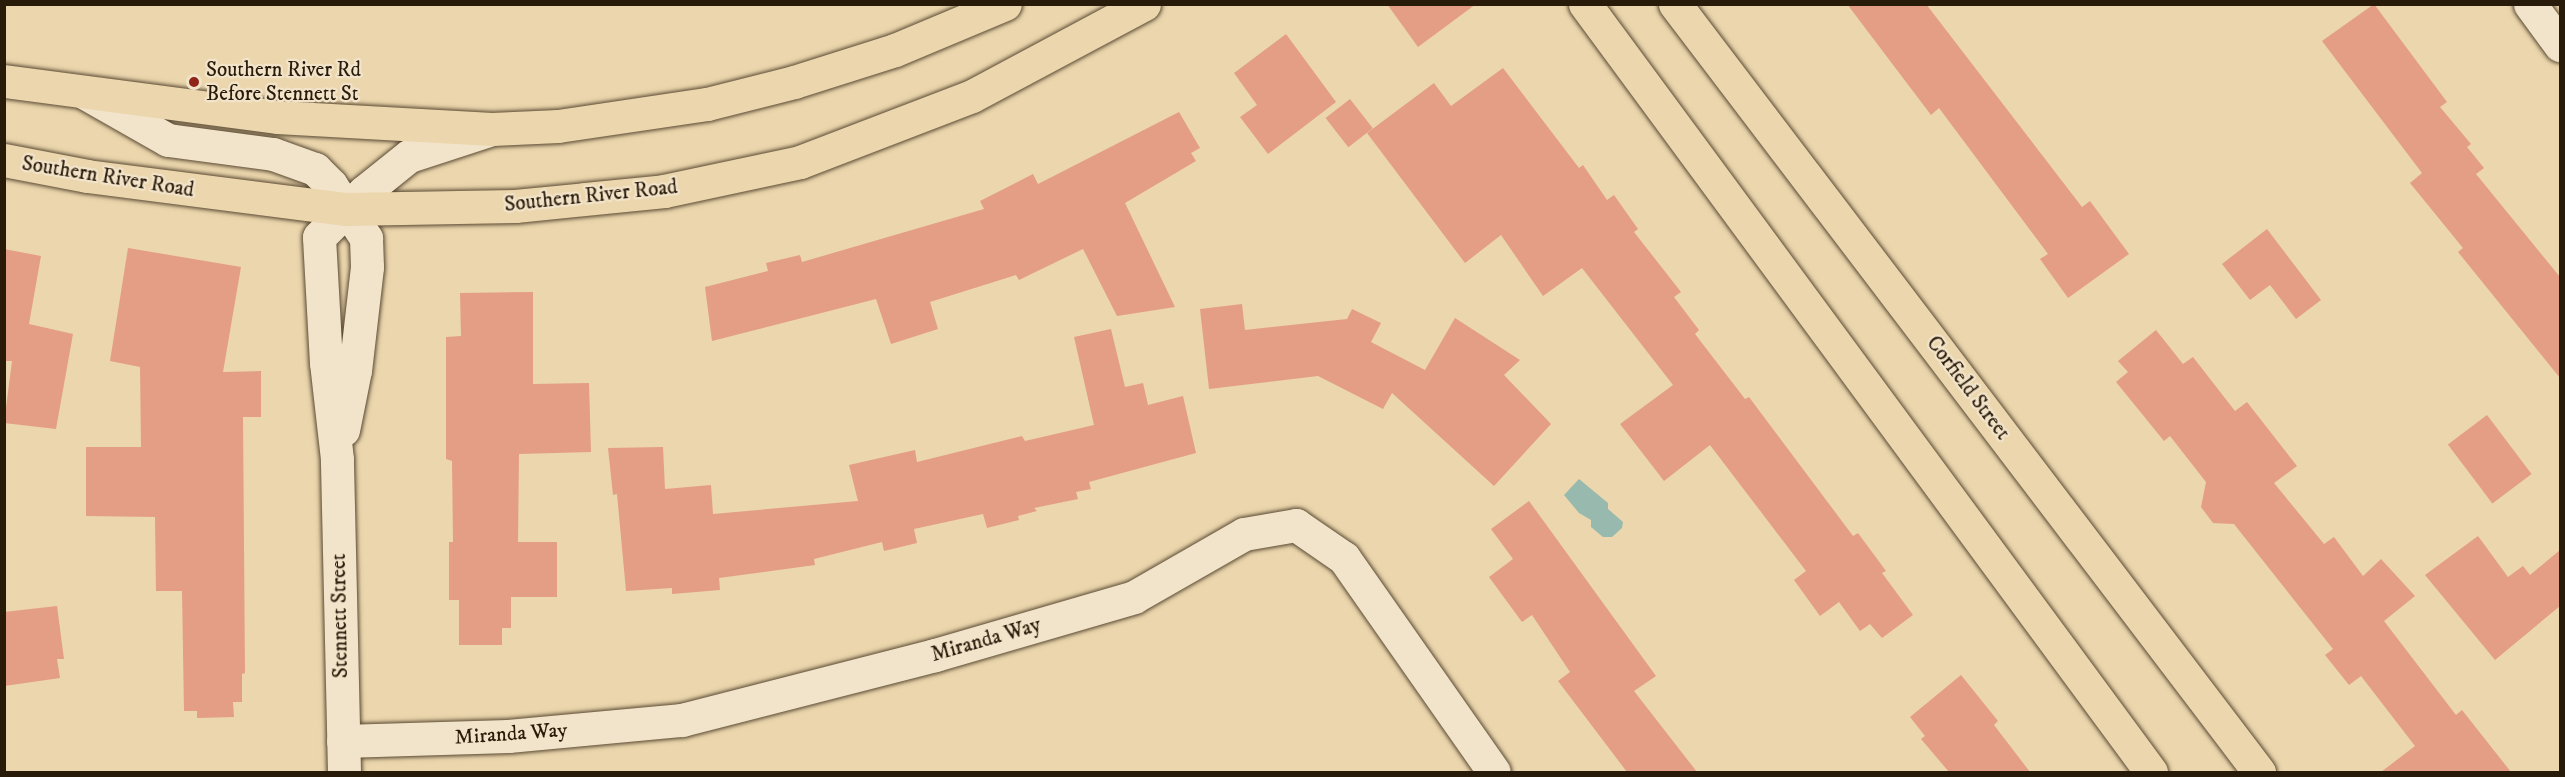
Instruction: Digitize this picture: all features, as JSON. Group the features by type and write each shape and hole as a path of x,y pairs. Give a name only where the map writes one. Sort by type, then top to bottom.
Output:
{"main road":[{"path":"4,81 277,117 492,129 579,124 707,104 895,50 1005,4"},
{"name":"Southern River Road","path":"4,160 120,180 346,209 515,206 652,192 800,162 972,96 1144,4"},
{"path":"1585,4 2151,772"},
{"name":"Corfield Street","path":"1675,4 2259,772"}],"street":[{"path":"2530,4 2560,45"},
{"name":"Stennett Street","path":"85,93 168,140 273,154 315,169 332,184 366,238 367,267 355,370 337,459"},
{"name":"Stennett Street","path":"344,757 337,459 326,363 319,237 346,209 409,156 492,129"},
{"name":"Miranda Way","path":"344,757 508,736 682,720 935,656 1134,597 1244,534 1296,525 1344,558 1494,772"}],"water":[{"path":"1579,479 1608,503 1608,509 1623,522 1622,528 1612,537 1603,537 1591,527 1591,520 1579,513 1564,495"}],"building":[{"path":"1387,4 1476,4 1418,47"},
{"path":"1847,4 1926,4 2082,207 2090,201 2129,254 2068,298 2040,259 2048,254 1939,108 1931,115"},
{"path":"2374,4 2447,102 2440,107 2471,144 2467,147 2484,168 2476,174 2560,277 2560,378 2458,252 2463,248 2410,183 2422,173 2322,41"},
{"path":"1286,34 1336,102 1268,154 1240,117 1257,105 1234,73"},
{"path":"1503,68 1579,168 1583,165 1607,200 1614,195 1638,229 1634,232 1681,292 1674,297 1699,330 1695,334 1745,399 1749,397 1853,536 1858,533 1886,571 1882,573 1913,615 1882,638 1870,624 1860,631 1839,602 1820,616 1794,580 1806,571 1710,445 1664,481 1620,424 1673,385 1582,268 1543,296 1501,235 1465,263 1367,133 1434,83 1451,106"},
{"path":"1350,99 1373,128 1348,147 1326,118"},
{"path":"1179,112 1200,148 1191,153 1196,161 1125,203 1175,307 1117,316 1083,249 1019,280 1016,275 930,302 938,329 891,344 876,299 712,341 705,287 768,271 766,263 800,255 802,262 984,209 980,201 1033,174 1038,184"},
{"path":"2267,229 2321,300 2296,319 2270,285 2250,300 2222,264"},
{"path":"128,248 241,267 223,372 261,371 261,417 243,417 245,673 242,674 242,702 233,702 234,717 197,718 197,711 184,711 182,591 156,591 155,517 86,516 86,447 141,447 140,367 110,361"},
{"path":"4,249 41,256 29,324 73,334 56,429 4,423 12,361 4,361"},
{"path":"533,292 533,384 589,383 591,452 519,454 518,542 557,542 557,597 511,597 511,628 502,628 502,645 459,645 459,600 449,600 449,542 453,542 452,461 446,459 446,337 461,336 460,293"},
{"path":"1242,304 1245,330 1347,319 1352,309 1381,323 1371,342 1425,370 1455,318 1520,360 1504,375 1551,424 1494,486 1392,393 1383,409 1318,376 1209,389 1200,309"},
{"path":"1111,329 1125,387 1143,383 1148,405 1183,396 1196,453 1089,482 1091,489 1076,492 1078,499 1034,508 1037,511 1018,516 1019,520 987,528 983,514 914,529 917,543 884,551 882,542 814,559 815,565 719,578 720,590 672,594 672,588 626,591 617,494 613,495 608,448 663,447 665,489 711,485 713,514 858,501 849,465 915,450 917,462 1022,436 1025,441 1094,425 1074,337"},
{"path":"2156,330 2183,364 2193,357 2235,411 2247,402 2297,466 2274,483 2324,544 2334,537 2363,576 2381,559 2415,596 2384,621 2456,715 2462,710 2511,772 2381,772 2415,746 2361,676 2349,685 2325,655 2333,649 2234,524 2213,523 2201,507 2206,482 2170,436 2164,441 2116,382 2128,372 2118,361"},
{"path":"2487,415 2532,474 2492,504 2448,444"},
{"path":"1529,501 1656,676 1634,691 1697,772 1627,772 1558,681 1570,672 1532,615 1522,622 1489,577 1513,559 1491,529"},
{"path":"2478,536 2508,577 2523,566 2530,575 2560,550 2560,606 2495,660 2425,575"},
{"path":"57,606 64,659 57,659 60,678 4,686 4,612"},
{"path":"1961,675 1998,721 1994,725 2030,772 1949,772 1921,739 1925,736 1910,717"}],"place":[{"name":"Southern River Rd Before Stennett St","path":"194,82"}]}
